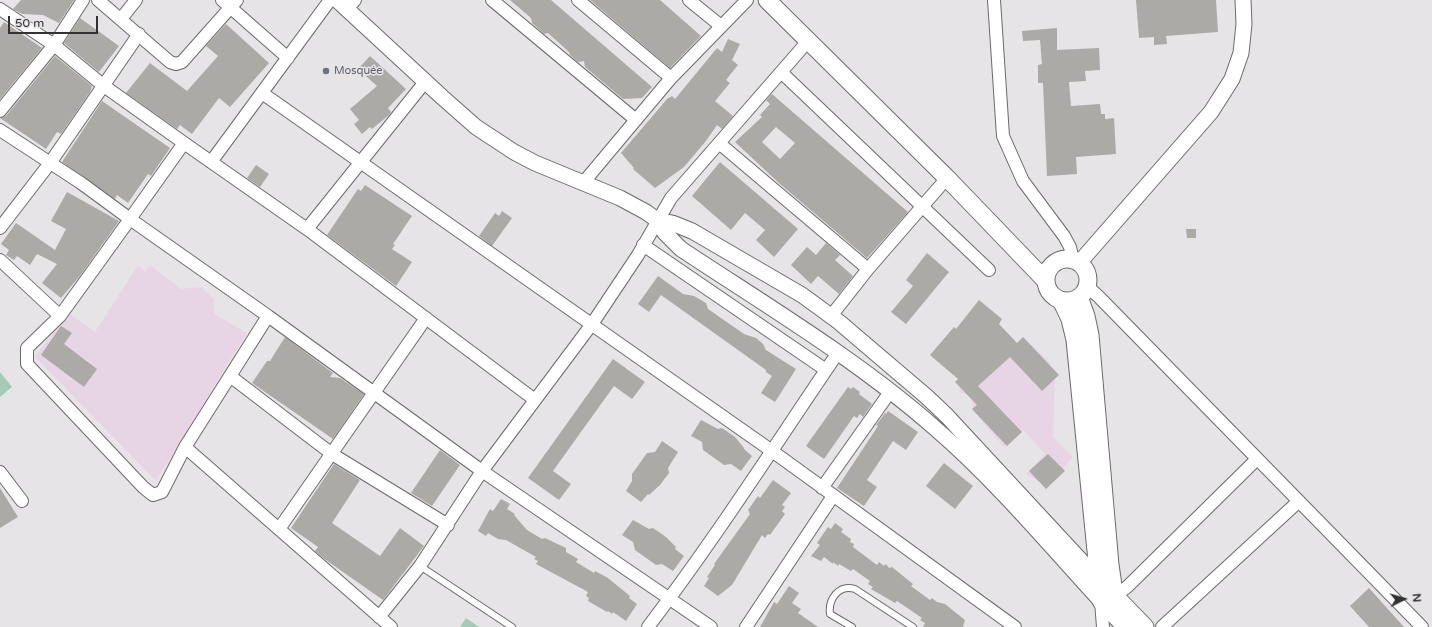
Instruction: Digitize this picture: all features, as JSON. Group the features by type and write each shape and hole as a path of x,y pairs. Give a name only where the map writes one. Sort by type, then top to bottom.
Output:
{"main road":[{"path":"767,0 947,178 1046,282 1051,293 1061,300 1070,320 1075,340 1099,580 1121,624"},
{"path":"1024,258 1039,262 1055,263"},
{"path":"1046,282 1048,271 1060,260 1076,262 1086,274 1083,292 1090,335 1108,598 1145,627"},
{"path":"1061,300 1073,300 1083,292"}],"street":[{"path":"7,0 0,9 54,46 104,86 307,228 535,400"},
{"path":"0,111 54,46 83,0"},
{"path":"98,0 170,62 179,64 182,62 229,2 288,58"},
{"path":"121,19 136,0"},
{"path":"211,162 330,0"},
{"path":"492,0 636,120"},
{"path":"578,0 671,78"},
{"path":"690,0 721,26"},
{"path":"583,183 671,78 748,0"},
{"path":"994,0 1003,136 1023,181 1067,242 1076,262 1211,112 1232,79 1241,53 1244,24 1243,0"},
{"path":"346,3 425,82 458,112 495,140 534,163 626,201 657,220 672,223 692,231 802,296 831,316 942,411 1099,580"},
{"path":"0,228 50,163 139,34"},
{"path":"378,617 420,566 482,471 592,324 644,245 657,220 680,187 809,40"},
{"path":"781,72 989,270"},
{"path":"307,228 425,82"},
{"path":"262,93 772,451 1014,627"},
{"path":"0,130 81,183 482,471 711,627"},
{"path":"184,143 60,316 27,348 27,364 142,487 154,495 162,492 185,447 268,316"},
{"path":"719,143 868,269"},
{"path":"831,316 868,269 947,178"},
{"path":"657,220 665,233 681,249 837,354 890,392 934,427 976,466 1108,598"},
{"path":"644,245 826,370"},
{"path":"0,260 60,316"},
{"path":"1083,292 1099,296 1422,627"},
{"path":"279,529 426,318"},
{"path":"648,627 670,599 837,354"},
{"path":"230,376 332,454 448,525"},
{"path":"822,488 890,392"},
{"path":"185,447 391,627"},
{"path":"1108,598 1127,587 1257,459"},
{"path":"0,472 22,501"},
{"path":"746,627 833,496"},
{"path":"1162,627 1299,501"},
{"path":"1103,627 1108,598"}],"lane":[{"path":"420,566 512,627"},
{"path":"852,627 830,614 829,607 840,589 847,586 855,589 913,627"}],"shaded area":[{"path":"138,265 145,272 150,265 181,289 201,287 214,299 214,314 247,333 156,481 35,357 68,313 95,332"},
{"path":"1024,337 1051,364 1047,367 1055,375 1053,437 1073,457 1048,487 1026,474 1045,454 1023,430 1005,448 973,411 971,396 960,392 959,385 1005,346 1019,343"}],"green space":[{"path":"0,372 12,387 0,397"},
{"path":"466,618 479,627 460,627"}],"building":[{"path":"21,0 74,0 59,23 43,15 22,14 13,9"},
{"path":"510,0 551,0 652,87 642,98 623,99 585,67 584,61 578,62 548,33 544,34 532,23 531,18"},
{"path":"590,0 660,0 701,36 670,68"},
{"path":"1136,0 1216,0 1218,32 1166,36 1167,44 1154,45 1154,37 1139,38"},
{"path":"80,18 119,46 99,72 64,43"},
{"path":"4,22 42,48 0,99 0,28"},
{"path":"226,24 269,63 230,107 219,98 192,134 180,125 177,129 126,93 150,63 187,91 218,56 206,46"},
{"path":"1057,28 1057,50 1099,48 1100,70 1085,71 1086,81 1069,82 1071,106 1100,104 1101,114 1105,114 1105,119 1114,118 1116,154 1076,157 1077,174 1047,176 1043,83 1038,83 1038,65 1042,64 1040,40 1023,41 1022,31"},
{"path":"728,39 740,44 732,60 738,65 726,80 730,83 715,101 733,116 722,129 717,125 706,141 684,167 655,188 633,169 634,168 621,153 667,99 672,96 675,99 717,48 722,52"},
{"path":"55,56 92,86 90,92 61,134 57,132 46,149 0,118 6,116"},
{"path":"370,56 406,89 388,108 391,112 389,115 372,129 370,127 362,134 354,124 359,120 350,109 377,86 358,69"},
{"path":"772,94 908,212 867,258 780,184 735,142 762,117 760,115 770,104 766,100","holes":["776,127 795,143 780,159 762,142"]},
{"path":"102,101 170,148 151,176 148,174 128,203 117,195 115,199 62,162"},
{"path":"720,162 798,229 774,257 756,240 765,230 745,213 731,230 692,196"},
{"path":"256,165 269,174 260,187 247,178"},
{"path":"365,185 412,216 393,244 395,245 392,249 412,262 396,286 327,235 358,189 361,191"},
{"path":"67,192 119,221 79,277 61,298 42,283 57,264 37,254 30,265 17,256 14,260 6,255 9,250 1,244 16,223 55,250 66,229 51,221"},
{"path":"502,211 512,218 492,246 479,236 495,213 499,216"},
{"path":"1186,229 1196,229 1196,238 1187,238"},
{"path":"826,243 840,255 835,260 853,276 839,294 818,276 811,284 791,265 807,247 816,255"},
{"path":"927,253 949,272 906,324 891,312 913,286 906,280"},
{"path":"658,276 683,294 694,296 706,303 708,309 744,334 756,338 763,344 766,350 796,369 775,402 761,393 772,376 766,372 766,370 661,295 649,312 638,304"},
{"path":"979,300 1002,319 999,324 1017,343 1023,337 1059,375 1042,391 1010,357 978,386 1022,432 1007,446 972,409 977,405 955,382 958,379 930,355 954,327 956,329"},
{"path":"61,326 72,333 64,344 97,369 84,387 41,355"},
{"path":"285,337 333,373 330,377 340,378 364,394 333,439 252,383 267,361 270,361"},
{"path":"613,359 645,382 632,399 614,386 553,471 571,484 559,500 528,478"},
{"path":"848,387 851,389 853,387 860,392 859,394 872,404 863,417 860,414 857,418 854,416 824,459 806,446"},
{"path":"888,411 918,432 906,450 893,441 867,480 877,487 864,506 837,488 878,426 876,425"},
{"path":"701,420 718,429 722,428 735,437 744,449 752,456 741,471 731,464 724,465 703,450 702,442 691,436"},
{"path":"662,441 678,452 668,468 669,473 660,485 649,495 648,494 641,502 626,491 632,481 632,474 647,453 655,452"},
{"path":"440,450 460,465 432,506 411,493"},
{"path":"1048,454 1065,471 1046,489 1029,471"},
{"path":"944,463 973,486 955,509 926,486"},
{"path":"334,464 360,480 332,523 380,556 400,528 424,546 383,600 323,558 315,551 318,547 291,528"},
{"path":"773,480 791,493 782,505 785,507 782,511 785,514 770,535 768,534 765,538 762,535 732,585 718,596 704,586 709,578 707,577 715,565 714,564 750,514 748,510 758,496 760,498"},
{"path":"0,488 18,517 0,528"},
{"path":"501,499 510,504 507,509 515,514 514,515 527,530 542,539 545,538 566,548 566,552 578,559 576,562 594,573 595,571 608,578 630,596 629,598 637,604 626,621 613,612 612,614 608,611 607,612 588,601 589,598 586,596 588,592 536,564 538,561 534,559 536,557 506,540 498,539 488,533 486,536 478,531 490,509 493,511"},
{"path":"633,520 649,529 653,528 666,537 676,547 675,549 684,556 673,571 662,564 656,565 635,550 633,542 622,535"},
{"path":"835,523 843,529 841,532 851,539 850,542 854,544 853,547 877,565 879,562 884,566 886,564 889,568 892,567 913,584 911,586 930,600 932,598 937,602 945,604 965,620 963,627 923,627 925,623 920,620 922,618 897,601 895,603 871,589 873,587 868,584 870,581 853,569 851,571 839,564 838,566 833,562 833,564 824,557 821,561 811,556 820,545 817,543 828,527 831,529"},
{"path":"789,586 799,593 792,603 801,609 798,613 818,627 760,627 774,602 777,604"},
{"path":"1369,588 1404,627 1369,627 1350,606"}],"place":[{"name":"Mosquée","path":"326,71"}]}
